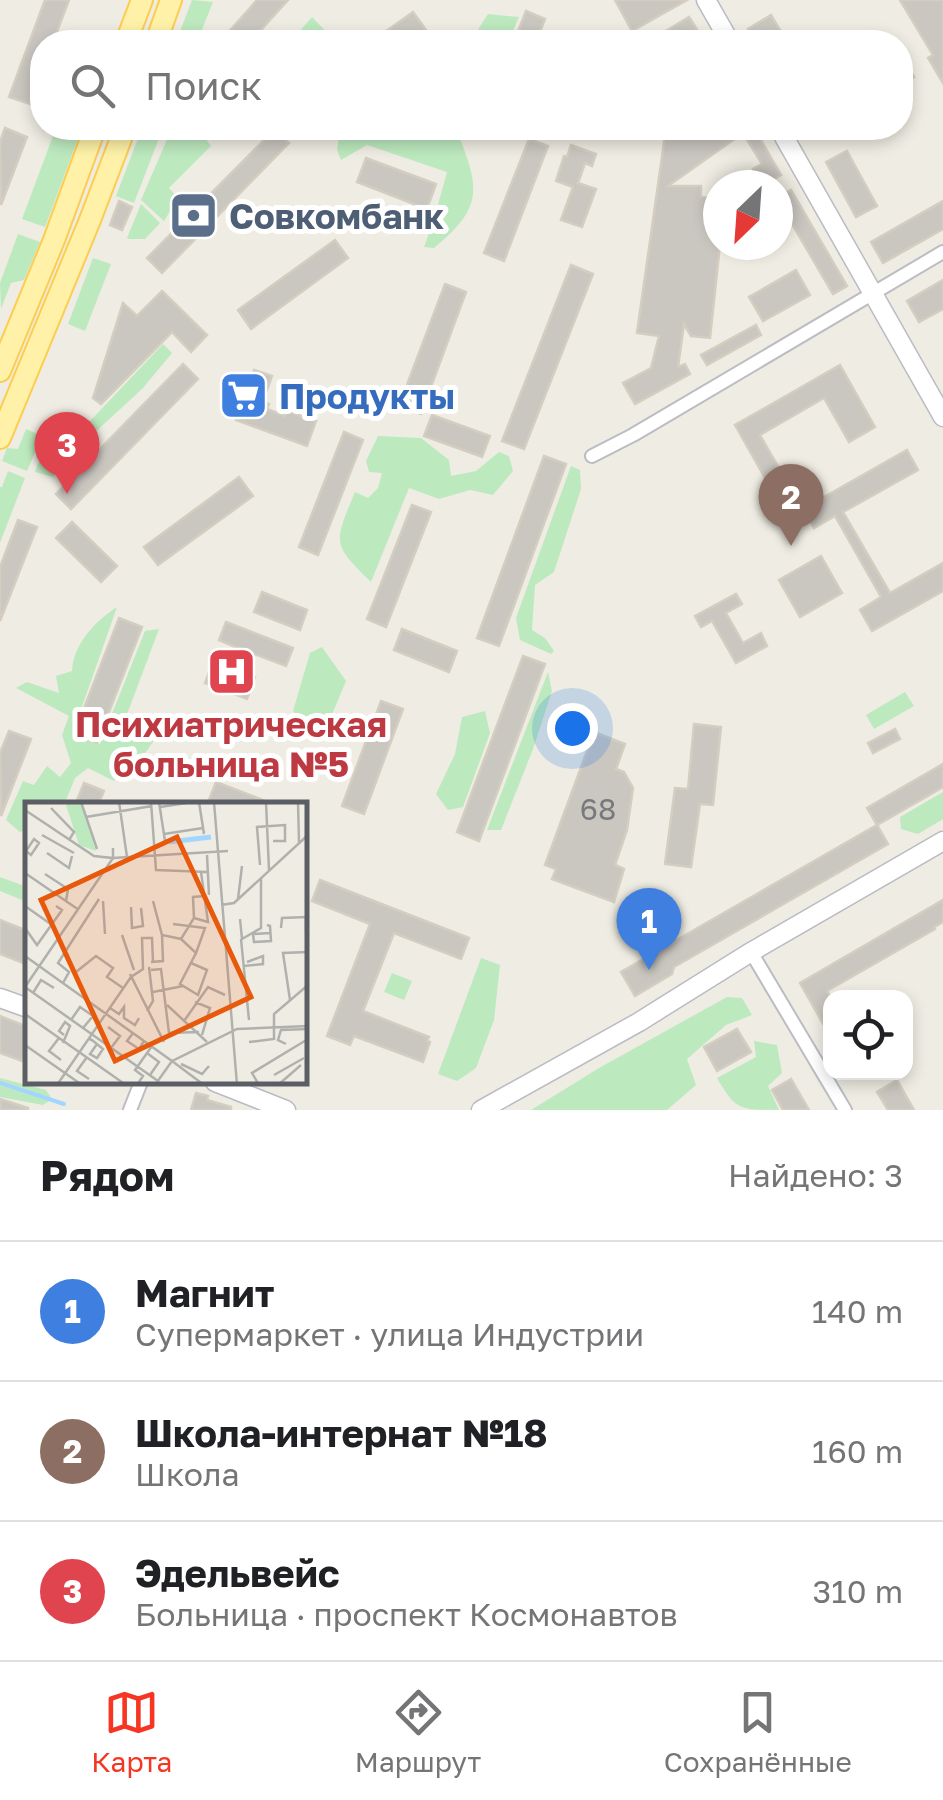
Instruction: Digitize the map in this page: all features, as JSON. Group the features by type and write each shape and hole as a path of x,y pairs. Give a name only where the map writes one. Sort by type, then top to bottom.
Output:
{"main road":[{"path":"131,30 142,0"},
{"path":"160,30 171,0"},
{"path":"0,370 91,140"},
{"path":"0,438 120,140"}],"street":[{"path":"706,0 723,30"},
{"path":"786,140 943,417"},
{"path":"592,456 943,252"},
{"path":"481,1110 639,1022 751,952 943,842"},
{"path":"751,952 845,1110"},
{"path":"0,998 25,1007"},
{"path":"130,1110 140,1085"},
{"path":"224,1085 286,1110"}],"green space":[{"path":"192,0 213,2 202,30 181,30"},
{"path":"488,14 519,17 513,30 479,28"},
{"path":"312,17 324,30 301,30"},
{"path":"52,140 78,140 45,227 22,219"},
{"path":"137,140 158,140 134,203 116,196"},
{"path":"167,140 206,140 211,146 169,188 178,198 164,221 141,200"},
{"path":"339,140 460,140 473,180 470,206 451,233 434,248 424,247 447,172 367,145 341,160"},
{"path":"141,204 160,223 145,239 129,239 127,238"},
{"path":"18,234 40,242 24,280 11,283 1,309 0,283"},
{"path":"93,258 111,264 85,331 68,324"},
{"path":"163,344 172,353 143,388 78,448 49,435 52,428 76,436"},
{"path":"26,429 42,436 27,471 2,461 7,448 18,449"},
{"path":"378,436 421,438 449,460 451,476 476,471 499,452 509,456 513,471 493,495 470,490 439,499 409,488 371,582 343,550 340,533 355,492 368,498 378,488 382,473 369,472 366,461"},
{"path":"48,438 76,451 53,477 35,472"},
{"path":"571,466 580,470 581,489 554,572 535,585 532,630 545,638 554,651 551,654 520,640 516,618"},
{"path":"8,471 25,478 0,543 0,487"},
{"path":"117,607 72,735 100,744 145,631 159,629 123,725 155,739 143,756 132,760 114,781 88,768 75,778 65,802 25,802 25,830 20,832 6,820 23,781 34,785 47,766 60,777 71,763 62,735 69,716 16,688 27,682 59,693 56,676 72,671 76,652 101,619"},
{"path":"322,647 346,681 323,736 312,734 293,711 310,653"},
{"path":"548,672 552,691 533,749 501,830 487,830"},
{"path":"905,692 914,706 874,729 866,715"},
{"path":"485,711 490,733 463,807 448,810 436,794 455,754 462,717"},
{"path":"943,792 943,819 918,834 901,829 900,817"},
{"path":"0,877 25,886 25,901 0,891"},
{"path":"481,958 500,965 494,1020 476,1068 457,1081 438,1074"},
{"path":"392,973 412,981 404,1000 384,992"},
{"path":"727,997 742,998 752,1015 726,1025 687,1059 696,1085 667,1110 531,1110 599,1068"},
{"path":"754,1041 777,1045 782,1073 768,1086 779,1110 740,1106 717,1078 756,1057"},
{"path":"0,1078 46,1090 52,1099 43,1105 0,1097"}],"building":[{"path":"45,0 69,0 58,30 34,30"},
{"path":"257,0 288,0 261,30 230,30"},
{"path":"615,0 687,0 634,30"},
{"path":"900,0 943,0 943,83 928,58 933,55"},
{"path":"526,11 545,19 541,30 519,30"},
{"path":"413,12 426,30 388,30"},
{"path":"771,15 780,30 749,30"},
{"path":"689,17 697,30 668,30"},
{"path":"30,40 30,104 9,97"},
{"path":"5,128 27,137 1,205 0,142"},
{"path":"264,140 289,143 162,273 147,258"},
{"path":"529,140 548,146 504,261 484,253"},
{"path":"664,140 733,140 668,186 701,186 703,260 718,260 710,338 691,336 684,324 678,367 685,364 690,374 635,404 623,383 651,368 659,336 637,333"},
{"path":"747,140 761,140 778,170 753,169 762,164"},
{"path":"571,145 596,154 592,166 585,163 578,183 596,189 582,227 561,220 573,187 556,181"},
{"path":"847,151 877,206 856,217 826,162"},
{"path":"366,158 436,184 427,209 357,182"},
{"path":"793,193 847,286 833,294 793,226"},
{"path":"119,201 132,207 122,230 110,225"},
{"path":"943,201 943,229 883,263 871,242"},
{"path":"335,240 348,258 251,329 238,310"},
{"path":"571,265 593,274 524,449 502,441"},
{"path":"796,270 810,295 763,321 749,297"},
{"path":"943,280 943,309 919,322 907,301"},
{"path":"445,284 466,292 421,414 399,406"},
{"path":"162,291 207,335 191,352 172,332 101,404 93,398 123,303 137,316"},
{"path":"756,325 761,335 707,365 701,355"},
{"path":"183,364 198,379 71,509 56,494"},
{"path":"840,365 875,427 849,442 824,398 760,435 780,470 765,478 735,425"},
{"path":"254,370 272,376 263,401 269,404 267,409 316,421 307,446 236,420"},
{"path":"432,415 490,436 482,457 424,436"},
{"path":"344,432 363,440 318,555 299,547"},
{"path":"907,450 918,470 843,512 890,593 943,563 943,591 872,631 860,610 881,597 835,516 814,528 803,509"},
{"path":"544,456 566,464 499,646 477,638"},
{"path":"239,477 253,496 158,565 144,547"},
{"path":"412,505 431,512 386,627 367,619"},
{"path":"18,520 37,527 0,621 0,567"},
{"path":"72,522 117,566 101,582 56,538"},
{"path":"821,556 842,593 800,617 779,580"},
{"path":"262,592 307,610 300,630 254,612"},
{"path":"736,594 742,604 726,613 743,643 761,633 767,646 736,663 712,621 701,627 695,616"},
{"path":"119,618 142,627 97,743 74,734"},
{"path":"226,622 293,648 286,666 254,654 247,674 255,677 247,699 205,683 213,661 237,670 245,651 219,640"},
{"path":"402,629 457,651 449,672 394,650"},
{"path":"523,656 545,664 479,841 457,832"},
{"path":"381,701 403,709 364,814 342,806"},
{"path":"694,724 721,727 713,805 700,804 691,867 665,864 675,788 688,789"},
{"path":"895,729 900,739 873,753 868,743"},
{"path":"9,731 31,739 1,816 0,753"},
{"path":"594,732 625,744 616,769 624,772 633,788 627,830 615,865 624,869 614,902 552,879 556,869 545,865"},
{"path":"943,764 943,787 877,825 867,808"},
{"path":"216,782 268,802 208,802"},
{"path":"84,783 104,791 99,802 76,802"},
{"path":"877,825 888,844 674,967 672,974 635,996 621,972"},
{"path":"320,880 469,938 461,959 394,933 363,1011 429,1037 423,1062 354,1036 350,1045 327,1036 370,924 312,901"},
{"path":"943,900 943,922 935,929 823,990 823,1024 800,983"},
{"path":"0,920 25,930 25,964 0,954"},
{"path":"0,1016 25,1026 25,1054 22,1061 0,1053"},
{"path":"737,1029 751,1052 717,1071 704,1047"},
{"path":"791,1079 809,1110 783,1110 772,1090"},
{"path":"897,1080 914,1110 888,1110 877,1092"},
{"path":"196,1093 231,1107 231,1110 191,1110"},
{"path":"0,1099 28,1108 28,1110 0,1110"}],"waterway":[{"path":"0,1083 64,1104"}],"place":[{"name":"Совкомбанк","path":"194,216"},
{"name":"Продукты","path":"244,396"},
{"name":"Эдельвейс","path":"67,494"},
{"name":"Школа-интернат №18","path":"791,546"},
{"name":"Психиатрическая больница №5","path":"231,672"},
{"name":"Магнит","path":"649,970"}]}
